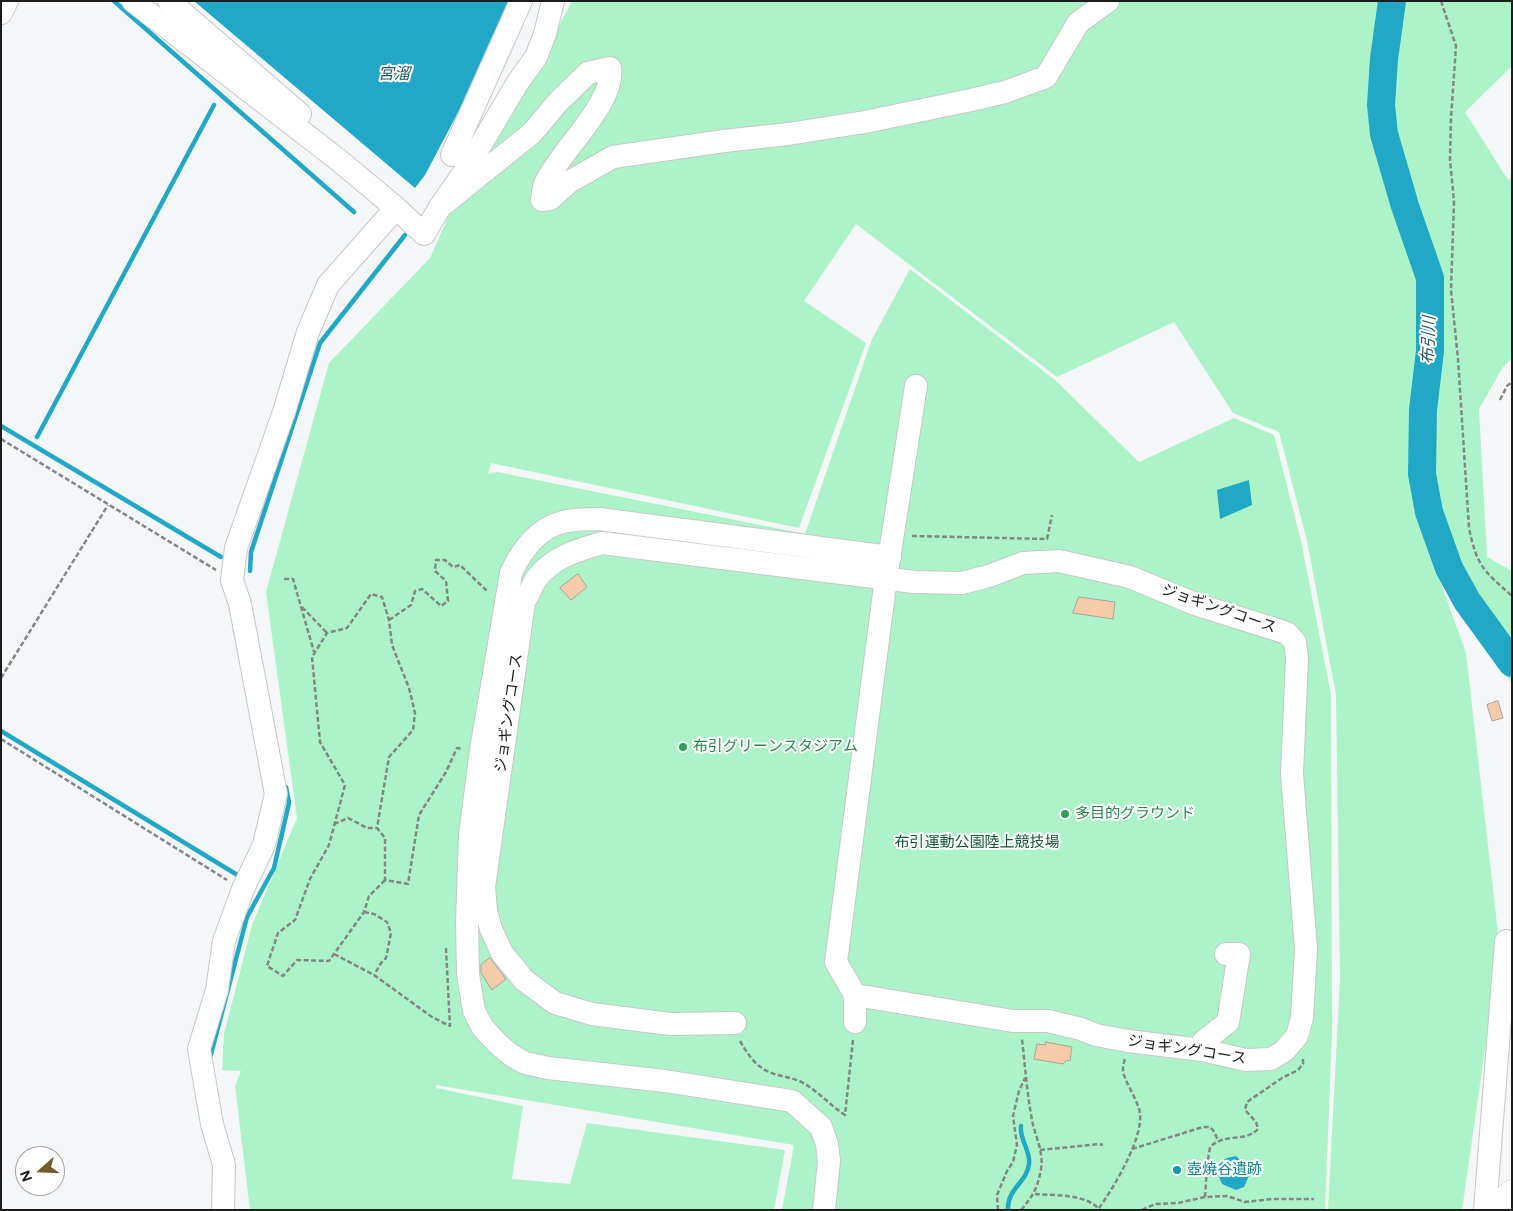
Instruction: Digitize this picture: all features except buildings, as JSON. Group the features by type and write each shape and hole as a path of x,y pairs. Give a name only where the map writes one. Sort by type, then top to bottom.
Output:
{"main road":[{"path":"1496,1210 1512,1194"}],"street":[{"path":"1,13 7,1"},
{"path":"133,1 341,162 405,209"},
{"path":"169,1 405,209 424,234 467,168 518,82 536,57 545,34 552,1"},
{"path":"452,155 521,1"},
{"path":"440,207 532,133 558,102 588,73 610,68 611,77 604,95 590,119 545,185 542,200 550,199 569,182 613,157 724,140 788,134 865,122 1005,92 1046,77 1078,23 1108,1"},
{"path":"223,1210 224,1165 212,1124 198,1049 217,990 224,941 243,890 264,845 276,794 240,604 232,580 236,548 284,412 308,332 328,285 405,209"},
{"path":"855,1022 854,995 836,962 890,557 916,386"},
{"path":"824,1210 829,1161 827,1144 821,1127 792,1101 664,1081 548,1068 525,1063 511,1056 497,1043 483,1028 474,1011 470,991 467,922 470,835 481,750 510,573 520,553 539,534 561,522 599,519 890,557"},
{"name":"ジョギングコース","path":"735,1023 670,1024 592,1014 555,1003 524,980 502,953 491,929 486,911 484,887 524,602 538,578 554,561 578,550 602,543 890,557 914,582 962,583 989,576 1023,563 1059,562 1130,577 1195,604 1287,633 1295,642 1297,658 1292,774 1306,949 1302,1018 1297,1036 1284,1051 1271,1059 1246,1060 1202,1050 1096,1035 1081,1029 1048,1021 1013,1021 854,995"},
{"path":"1485,1210 1506,941"},
{"path":"1202,1050 1202,1042 1228,1022 1239,954 1226,954"}],"path":[{"path":"1441,1 1456,46 1450,159 1454,202 1451,290 1458,358 1469,528 1473,550 1484,571 1512,596"},
{"path":"1500,400 1507,386 1512,382"},
{"path":"1,439 232,580"},
{"path":"1,678 109,504"},
{"path":"890,557 1047,539 1052,515"},
{"path":"389,620 411,605 415,591 422,589 441,606 448,601 446,581 435,571 436,560 445,560 453,567 460,565 488,590"},
{"path":"284,579 293,579 314,653"},
{"path":"371,594 382,597 389,620 392,645 415,713 413,730 389,758 377,828 385,838 385,880 369,896 364,912 328,961 297,960 283,976 266,966 278,933 295,920 310,879 329,846 345,785 320,742 312,657 327,633 348,628 371,594"},
{"path":"301,607 327,633"},
{"path":"1,739 243,890"},
{"path":"385,880 408,884 418,815 446,772 456,748 465,750"},
{"path":"334,824 348,818 367,828 377,828"},
{"path":"364,912 374,914 387,922 391,933 386,958 374,975"},
{"path":"334,954 374,975 432,1017 450,1026 446,949 455,948"},
{"path":"1021,1020 1025,1078 1042,1167 1035,1194 1021,1210"},
{"path":"735,1023 738,1037 747,1053 756,1063 767,1072 803,1082 817,1092 832,1107 845,1115 855,1022"},
{"path":"1205,1197 1210,1147 1218,1140 1252,1135 1258,1129 1256,1122 1245,1110 1245,1106 1247,1102 1282,1078 1298,1070 1303,1064 1304,1049 1297,1036"},
{"path":"1035,1194 1068,1196 1084,1200 1100,1209 1114,1188 1138,1132 1140,1113 1134,1093 1123,1072 1128,1041"},
{"path":"998,1210 997,1195 1013,1162 1016,1145 1013,1116 1019,1091 1025,1078"},
{"path":"1132,1149 1209,1126 1218,1140"},
{"path":"1040,1150 1103,1145"},
{"path":"1142,1210 1156,1204 1178,1203 1205,1197 1227,1196 1245,1202 1272,1199 1314,1199"}],"green space":[{"name":"布引運動公園陸上競技場","path":"572,1 1512,1 1512,66 1465,112 1508,180 1512,178 1512,358 1503,367 1479,409 1487,557 1512,571 1512,684 1437,572 1466,653 1499,942 1462,1210 1328,1210 1340,979 1336,695 1307,541 1279,432 1233,413 1174,322 1057,377 856,224 804,301 866,343 799,528 491,463 488,474 497,472 805,534 872,339 910,269 1055,380 1139,462 1234,418 1274,435 1301,541 1331,694 1332,1034 1325,1210 782,1210 794,1145 436,1085 436,1088 523,1106 512,1179 570,1184 587,1123 785,1150 774,1210 250,1210 235,1086 241,1071 222,1070 224,1034 252,925 297,818 266,592 329,363 430,258 452,208 511,117"}],"water":[{"name":"宮溜","path":"194,1 509,1 501,31 425,175 415,188"},
{"path":"1249,480 1252,505 1220,519 1217,490"},
{"path":"1236,1156 1242,1162 1249,1176 1244,1187 1236,1190 1222,1184 1217,1164 1227,1158"}],"waterway":[{"path":"114,1 354,212"},
{"name":"布引川","path":"1392,1 1384,59 1381,105 1384,134 1405,206 1430,278 1430,351 1423,410 1422,474 1429,512 1449,568 1467,601 1512,663"},
{"path":"37,437 214,105"},
{"path":"250,571 251,552 320,343 405,235"},
{"path":"1,426 221,557"},
{"path":"1,731 239,876"},
{"path":"210,1058 247,917 274,868 289,803 286,787"},
{"path":"1008,1210 1011,1196 1025,1176 1029,1164 1021,1126"}],"place":[{"name":"布引グリーンスタジアム","path":"683,747"},
{"name":"多目的グラウンド","path":"1065,814"},
{"name":"壺焼谷遺跡","path":"1177,1170"}]}
